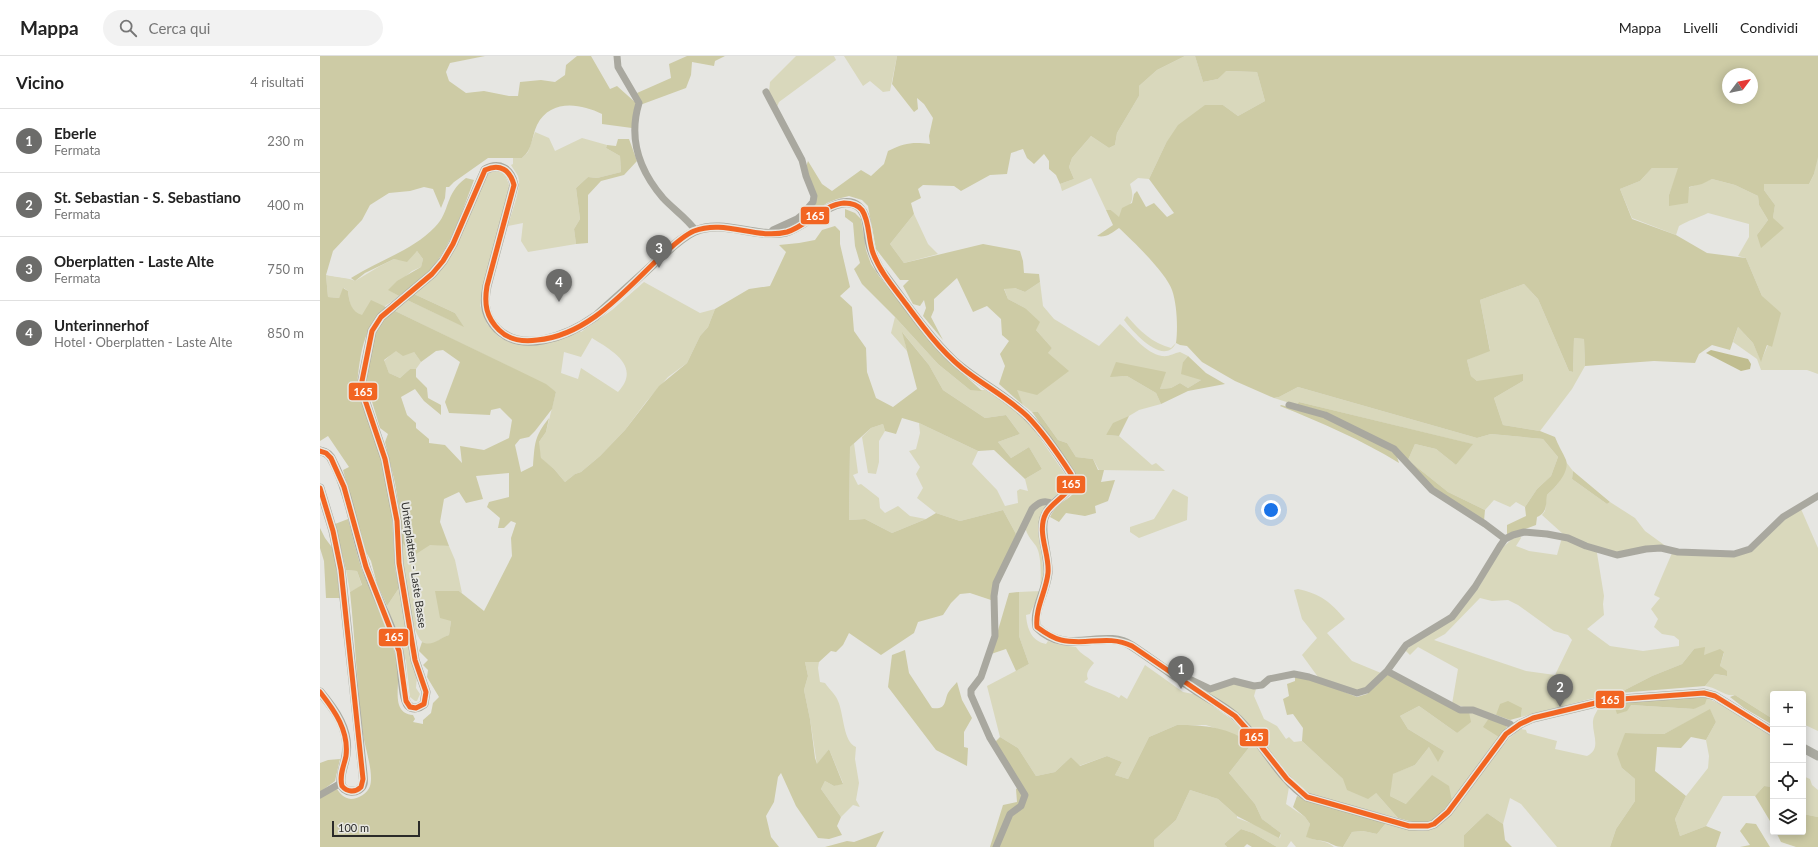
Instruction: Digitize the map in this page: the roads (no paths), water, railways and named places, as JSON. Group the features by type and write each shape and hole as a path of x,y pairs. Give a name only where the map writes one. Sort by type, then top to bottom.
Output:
{"main road":[{"name":"Unterplatten - Laste Basse","path":"320,451 329,455 345,492 365,565 396,642 402,666 405,700 408,706 415,708 420,707 424,704 426,692 415,660 399,563 397,521 385,459 363,394 362,381 372,331 381,317 432,274 443,261 453,244 480,178 485,170 491,167 499,166 506,169 512,178 514,185 487,286 485,308 496,328 505,336 515,340 528,341 551,338 584,325 596,316 675,244 696,231"},
{"path":"696,231 709,227 770,233 784,232 797,228 838,203 853,203 861,209 866,218 874,258 880,269 936,341 953,360 970,374 1029,417 1066,467 1073,479 1069,490 1053,504 1044,519 1048,575 1035,620 1037,627 1050,637 1063,641 1075,642 1111,639 1127,643 1235,715 1294,786 1307,797 1410,826 1428,826 1441,820 1506,734 1514,728 1533,718 1608,700 1704,693 1714,696 1770,730"},
{"path":"320,488 333,531 341,570 363,774 363,783 361,788 355,792 349,792 344,789 341,783 346,754 344,732 333,707 320,692"},
{"path":"1806,750 1818,756"}],"street":[{"path":"617,56 618,67 639,103 635,115 634,133 635,147 640,162 663,198 696,231"},
{"path":"766,92 802,160 806,176 814,196 813,202 797,219 773,230 770,233"},
{"path":"1289,404 1325,415 1394,449 1432,490 1485,524 1505,539"},
{"path":"1179,679 1189,679 1210,689 1234,682 1254,686 1262,685 1270,679 1294,674 1309,677 1357,693 1367,690 1387,671 1406,645 1452,617 1475,587 1505,539 1524,532 1537,532 1568,538 1612,554 1661,548 1678,552 1734,554 1750,549 1783,517 1818,496"},
{"path":"996,847 1010,814 1021,806 1026,795 990,738 983,719 974,704 971,690 980,677 995,636 994,596 996,583 1032,509 1037,504 1043,502 1053,504"},
{"path":"1387,671 1460,710 1478,712 1510,724 1514,728"},
{"path":"320,795 341,783"}],"place":[{"name":"Oberplatten - Laste Alte","path":"659,268"},
{"name":"Unterinnerhof","path":"559,302"},
{"name":"Eberle","path":"1181,689"},
{"name":"St. Sebastian - S. Sebastiano","path":"1560,707"}]}
